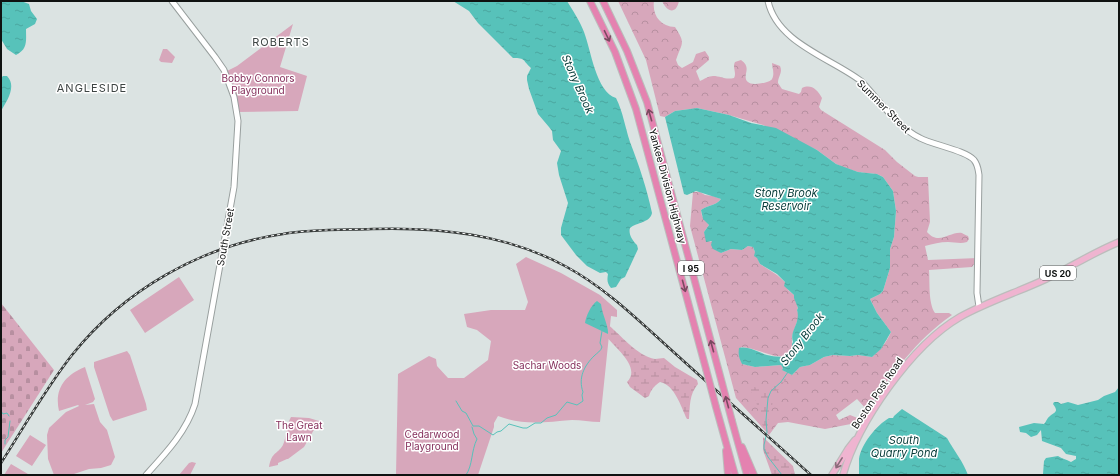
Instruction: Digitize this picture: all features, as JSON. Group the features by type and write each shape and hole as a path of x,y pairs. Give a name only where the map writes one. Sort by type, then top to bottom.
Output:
{"highway":[{"name":"Yankee Division Highway","path":"590,1 612,46 634,103 735,475"},
{"name":"Yankee Division Highway","path":"603,1 627,51 646,102 747,475"},
{"path":"737,437 754,475"},
{"path":"726,441 728,475"}],"main road":[{"name":"South Street","path":"146,475 181,434 188,422 195,404 234,187 238,132 238,115 236,104 224,70 172,1"},
{"name":"Summer Street","path":"768,1 778,23 791,36 816,55 853,74 907,130 919,138 968,156 975,161 979,175 977,295 979,308"},
{"name":"Boston Post Road","path":"832,475 848,449 858,437 883,396 914,355 930,339 960,317 1051,277 1119,242"},
{"name":"Boston Post Road","path":"843,475 858,437"}],"green space":[{"path":"618,1 654,1 654,11 658,19 665,24 675,27 681,37 682,43 676,60 678,65 682,68 693,62 696,54 705,51 709,57 709,60 696,71 700,81 711,76 728,79 734,78 734,64 735,62 741,60 747,69 746,80 750,83 760,84 771,80 773,75 772,63 780,66 781,71 778,83 782,89 799,94 802,88 814,88 822,98 819,107 821,110 885,150 897,162 915,176 928,177 930,222 927,232 931,236 940,238 962,233 968,236 969,239 967,242 942,242 925,246 928,260 978,258 972,267 929,270 930,298 935,313 949,313 952,315 927,335 905,358 867,410 857,399 836,415 839,420 850,415 860,419 856,423 825,429 788,422 778,423 769,435 736,398 690,226 693,192 700,192 705,195 721,199 717,203 701,210 702,216 709,225 704,232 710,242 712,241 712,244 721,253 731,249 742,250 748,246 753,247 760,264 785,282 788,290 794,295 799,316 792,336 792,357 775,356 741,347 742,364 755,367 781,365 783,368 782,370 792,375 800,367 810,365 824,357 833,355 858,355 872,357 881,348 891,332 877,313 870,299 883,291 890,268 890,249 894,237 896,211 893,191 883,177 877,174 858,172 845,168 836,164 817,150 763,125 729,115 697,108 675,111 665,117 660,116 646,60"},
{"path":"662,1 679,1 674,10 669,10"},
{"name":"Bobby Connors Playground","path":"293,24 280,67 307,76 298,111 237,112 225,72 237,66"},
{"path":"163,49 167,49 175,57 172,63 161,62 159,60"},
{"name":"Sachar Woods","path":"526,257 561,273 600,295 617,310 617,317 611,316 600,422 572,420 526,422 498,416 494,423 478,475 396,475 398,374 429,356 436,359 437,366 448,378 464,378 488,360 491,341 477,330 467,327 464,314 491,310 525,310 528,302 516,264"},
{"path":"179,277 194,300 145,333 130,310"},
{"path":"1,303 54,370 1,453"},
{"path":"606,323 642,354 655,359 664,358 675,367 697,380 698,384 690,401 689,419 687,419 674,392 665,384 660,382 653,388 649,396 645,398 630,387 627,382 631,376 629,364 625,357 605,335"},
{"path":"127,351 130,355 147,410 113,421 94,367 94,362"},
{"path":"85,367 95,399 93,402 85,405 94,404 100,422 107,430 115,457 111,465 101,468 89,469 71,475 54,475 48,459 47,435 49,428 66,412 79,406 78,405 59,411 58,396 67,379 78,370"},
{"path":"782,370 792,375 783,383 774,396 771,411 769,410 768,425 767,428 765,428 761,423 756,401 748,386 766,390 779,378"},
{"name":"The Great Lawn","path":"291,417 309,418 319,421 304,447 288,459 278,463 278,465 269,467 273,456 283,445 288,423"},
{"path":"30,435 46,445 32,466 16,456"},
{"path":"763,437 793,466 795,475 772,475 763,450"},
{"path":"189,463 196,463 190,475 179,475"},
{"path":"11,464 28,474 4,475"}],"water":[{"path":"1,1 21,1 29,4 31,11 37,19 35,24 26,29 26,44 23,50 16,55 7,49 1,39"},
{"path":"453,1 567,1 576,16 584,32 599,79 604,88 609,94 616,98 618,103 637,159 652,213 649,219 630,228 630,235 638,249 625,277 621,279 616,287 611,288 607,278 608,274 606,272 600,273 587,266 576,255 561,235 561,228 568,203 559,175 557,163 561,151 553,140 552,131 538,114 527,80 527,76 531,68 524,60 520,58 513,58 478,23 469,11"},
{"path":"3,76 7,76 10,80 11,89 1,111 1,78"},
{"name":"Stony Brook Reservoir","path":"697,108 729,115 751,123 776,128 817,150 836,164 858,172 877,174 883,177 893,191 896,211 894,237 890,249 890,268 883,291 870,299 877,313 891,332 881,349 872,357 858,355 833,355 824,357 810,365 800,367 792,375 782,370 783,368 781,365 755,367 742,364 739,356 739,348 750,349 770,356 792,357 792,334 798,319 798,308 794,295 784,286 785,282 777,274 760,264 754,256 755,252 753,247 748,246 742,250 731,249 721,253 713,249 711,245 712,241 706,242 704,232 709,225 703,219 701,210 717,203 721,199 696,191 687,195 684,194 665,117 675,111"},
{"path":"597,301 601,304 608,334 585,323 589,311"},
{"path":"1119,387 1119,475 1043,474 1044,461 1046,458 1058,456 1071,462 1076,459 1076,456 1066,454 1061,448 1042,441 1041,430 1037,435 1031,437 1026,433 1020,432 1019,427 1034,423 1044,424 1049,417 1056,412 1053,404 1054,402 1061,404 1068,402 1078,405 1098,400 1115,392"},
{"name":"South Quarry Pond","path":"902,409 947,438 968,475 859,475 860,453 866,441 884,421 889,418 893,418"}],"waterway":[{"path":"456,401 462,411 466,413 473,426 479,426 493,435 501,431 509,424 527,428 535,423 541,423 547,418 556,415 567,402 577,405 583,401 581,382 583,372 590,360 600,351 602,347 600,343 602,331"},
{"name":"Stony Brook","path":"782,475 768,457 764,449 764,445 767,432 766,420 768,398 771,391 781,382 788,372"},
{"path":"1,411 3,414 7,413 9,416"},
{"path":"5,444 5,440 8,437 10,421"},
{"path":"466,475 470,467 477,439 472,427"}],"railway":[{"path":"1,463 44,394 72,355 115,310 140,291 166,275 194,260 223,249 253,240 283,234 328,230 422,229 472,235 519,246 543,255 581,275 624,308 811,475"}],"district":[{"name":"ROBERTS","path":"281,42"},
{"name":"ANGLESIDE","path":"92,88"}],"park label":[{"name":"Cedarwood Playground","path":"432,440"}]}
